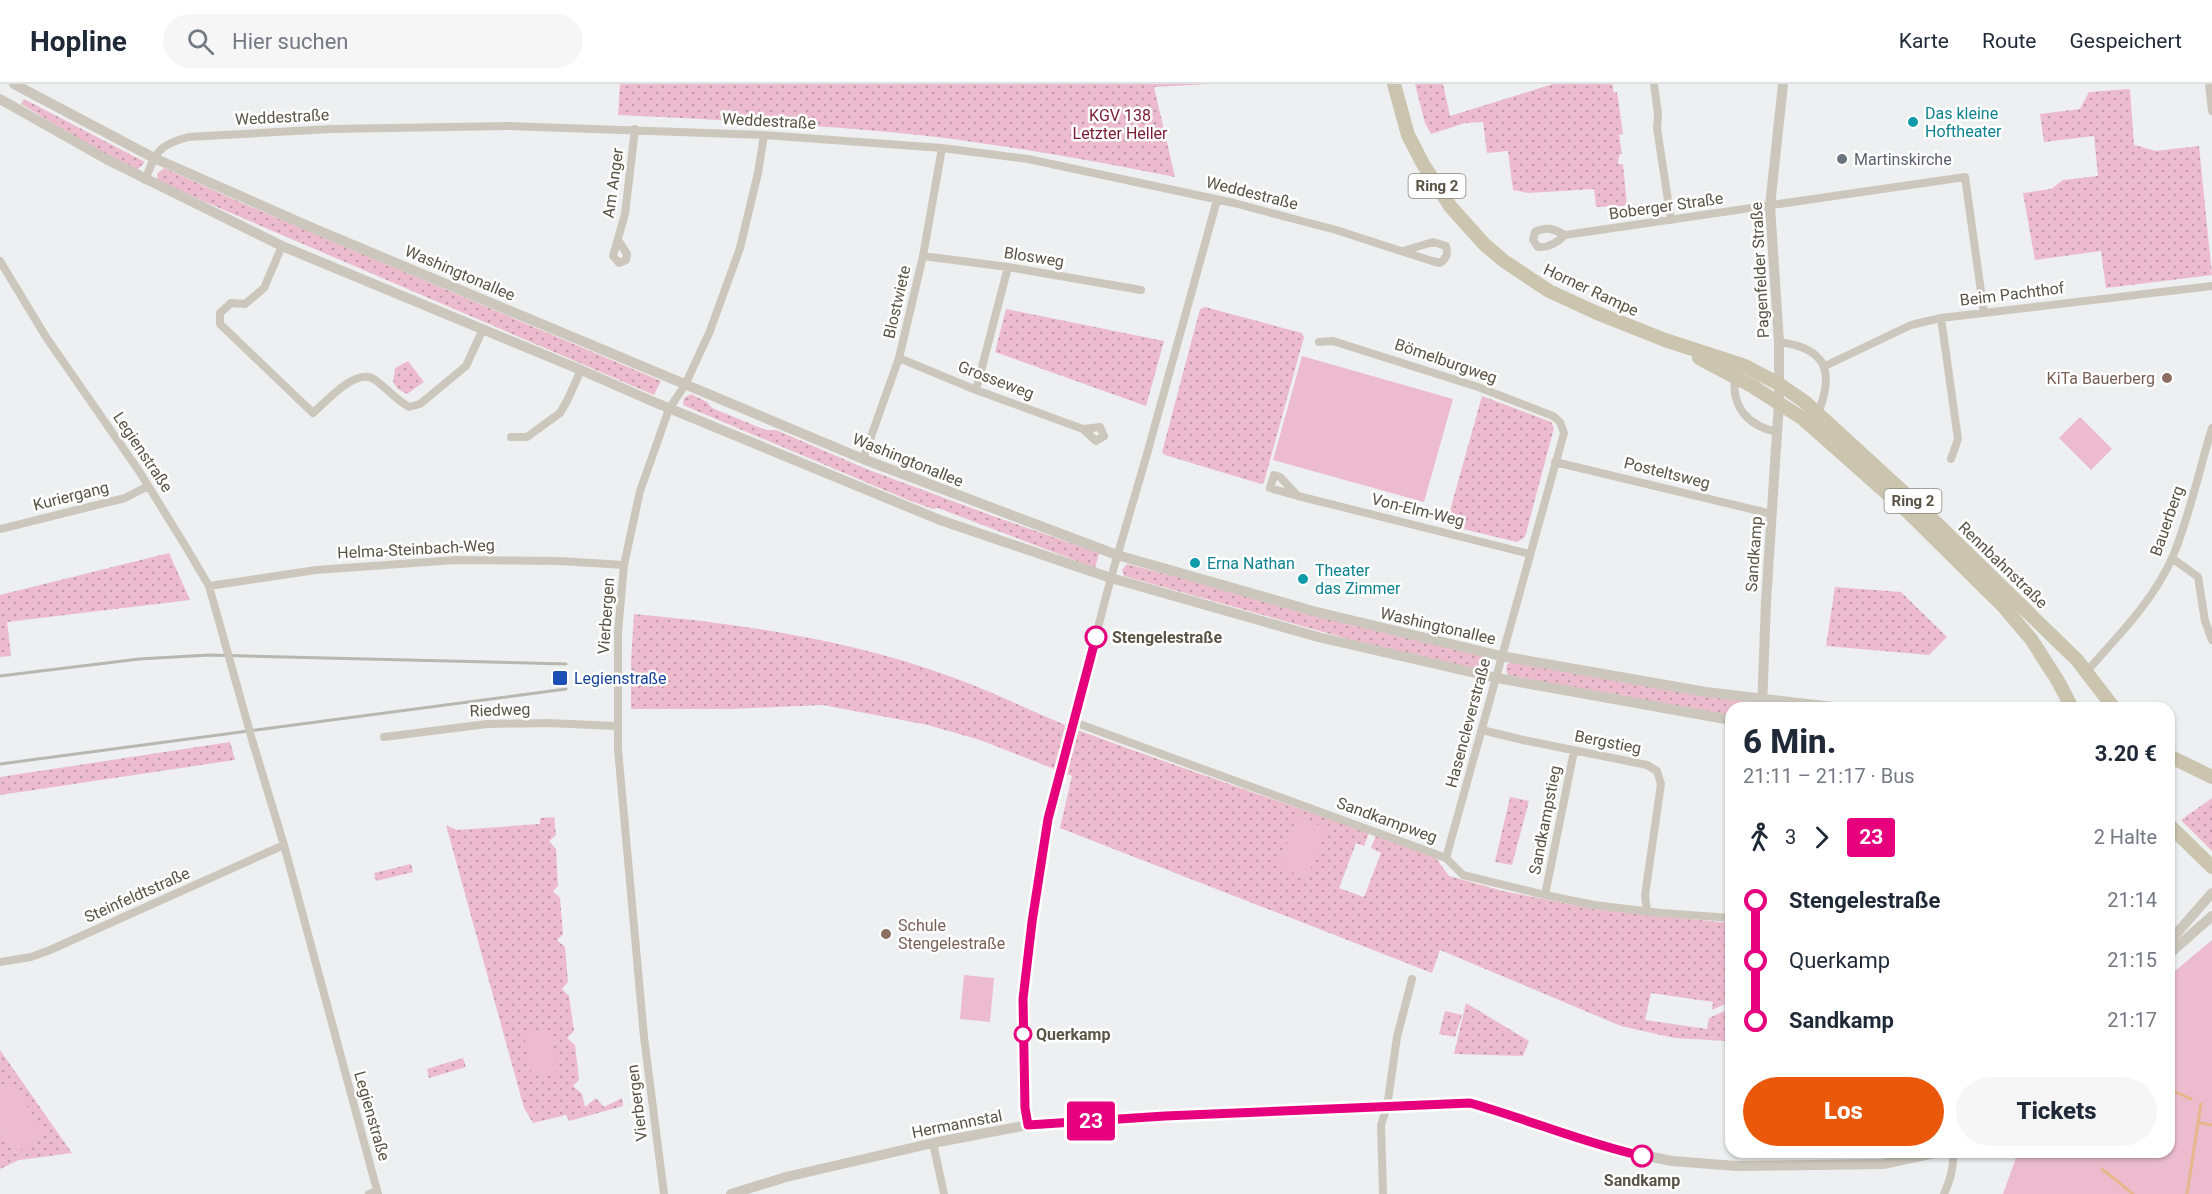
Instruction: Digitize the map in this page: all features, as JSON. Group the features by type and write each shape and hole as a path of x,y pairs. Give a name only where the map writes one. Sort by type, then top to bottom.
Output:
{"main road":[{"name":"Horner Rampe","path":"1394,84 1408,135 1435,184 1466,225 1484,244 1512,267 1549,291 1597,313 1665,340 1745,366 1779,384"},
{"name":"Horner Rampe","path":"1665,340 1779,402"},
{"name":"Rennbahnstraße","path":"1779,384 1818,413 1925,512 2087,671 2110,702"},
{"name":"Rennbahnstraße","path":"1779,402 1811,426 1883,488 2003,606 2031,639 2069,702"},
{"path":"2175,759 2212,777"},
{"path":"2175,831 2212,867"}],"street":[{"name":"Washingtonallee","path":"14,84 27,88 154,158 315,229 863,459 1117,555 1313,611 1502,656 1751,702"},
{"path":"1654,84 1658,114 1657,128 1671,220"},
{"name":"Pagenfelder Straße","path":"1779,384 1779,342 1770,206 1783,84"},
{"path":"2209,84 2212,111"},
{"path":"0,99 145,180 282,246 939,520 1111,578 1318,637 1497,678 1725,719"},
{"name":"Weddestraße","path":"145,180 154,158 167,143 188,136 415,127 635,129 764,135 942,148 1028,159 1217,200 1336,230 1402,251 1440,262 1444,260 1447,253 1446,246 1433,242 1402,251"},
{"name":"Am Anger","path":"618,240 627,206 635,129"},
{"name":"Vierbergen","path":"664,1194 644,1037 623,816 617,726 618,632 624,565 640,491 669,409 685,385 710,331 740,248 758,173 764,135"},
{"name":"Blostwiete","path":"863,459 899,358 923,256 942,148"},
{"name":"Boberger Straße","path":"1565,235 1965,177 1984,313"},
{"path":"1028,1125 1025,1108 1023,999 1048,819 1117,555 1148,454 1217,200"},
{"path":"282,246 264,288 245,304 231,303 220,313 220,324 313,413 348,383 363,375 370,376 409,407 420,404 466,366 483,329"},
{"name":"Blosweg","path":"923,256 1008,267 1140,290"},
{"name":"Legienstraße","path":"0,261 46,337 148,486 209,586 284,844 375,1193"},
{"path":"976,390 1008,267"},
{"name":"Beim Pachthof","path":"1825,366 1911,325 1941,318 2212,286"},
{"path":"1941,318 1958,439 1951,459"},
{"name":"Bömelburgweg","path":"1319,342 1333,341 1478,387 1553,416 1560,422"},
{"path":"1779,342 1803,347 1813,353 1825,366 1827,381 1818,413"},
{"name":"Grosseweg","path":"899,358 976,390 1083,429"},
{"path":"511,437 527,437 560,412 581,370"},
{"path":"1735,377 1736,400 1742,412 1762,429 1777,432"},
{"path":"1779,384 1779,402"},
{"name":"Sandkamp","path":"1762,702 1779,402"},
{"name":"Hasencleverstraße","path":"1446,858 1564,433 1560,422"},
{"name":"Bauerberg","path":"2087,671 2150,598 2172,558 2212,428"},
{"name":"Posteltsweg","path":"1555,462 1772,514"},
{"name":"Kuriergang","path":"0,530 125,498 148,486"},
{"name":"Von-Elm-Weg","path":"1298,496 1530,554"},
{"path":"2172,558 2198,577 2205,621 2212,640"},
{"name":"Helma-Steinbach-Weg","path":"209,586 316,570 456,560 560,561 624,565"},
{"name":"Sandkampweg","path":"1074,723 1446,858 1463,875 1545,895 1594,904 1725,918"},
{"name":"Riedweg","path":"384,737 487,724 617,726"},
{"name":"Bergstieg","path":"1482,730 1647,765 1657,771 1661,784 1645,894 1647,911"},
{"name":"Sandkampstieg","path":"1545,895 1574,751"},
{"name":"Steinfeldtstraße","path":"0,963 31,957 50,950 284,844"},
{"path":"2175,935 2212,893"},
{"path":"2175,949 2212,916"},
{"path":"1383,1194 1381,1125 1387,1107 1397,1037 1412,979"},
{"name":"Hermannstal","path":"731,1194 786,1177 933,1143 1028,1125 1470,1103 1617,1150 1672,1161 1736,1166 1884,1164 1912,1158"},
{"path":"933,1143 944,1194"},
{"path":"1944,1194 1950,1180 1954,1158"}],"green space":[{"name":"KGV 138 Letzter Heller","path":"620,84 1209,84 1154,87 1175,177 1052,154 928,136 812,126 618,115"},
{"path":"1415,84 1443,84 1450,116 1553,84 1612,84 1614,93 1617,92 1623,134 1619,135 1622,154 1619,155 1618,164 1623,164 1627,206 1596,207 1594,189 1528,193 1513,190 1508,151 1487,153 1483,122 1465,123 1431,134 1425,123"},
{"path":"2130,89 2134,145 2156,151 2199,146 2212,275 2106,288 2101,251 2035,260 2023,193 2051,189 2063,180 2098,176 2094,136 2044,142 2040,114 2080,109 2089,92"},
{"path":"24,99 145,162 137,170 104,154 21,104"},
{"path":"164,168 661,381 654,395 159,182 157,174"},
{"path":"1205,307 1302,333 1304,337 1264,482 1261,484 1165,455 1162,452 1200,309"},
{"path":"1006,309 1164,341 1146,406 995,352"},
{"path":"1302,356 1453,399 1424,502 1273,460"},
{"path":"408,361 424,382 407,394 398,389 393,382 395,368"},
{"path":"691,394 707,402 712,408 766,430 776,430 869,470 1099,553 1095,568 938,508 933,509 908,500 683,405 684,398"},
{"path":"1482,396 1551,422 1554,428 1525,537 1517,542 1446,525"},
{"path":"2080,417 2112,449 2091,470 2059,438"},
{"path":"169,553 190,600 7,622 11,656 0,657 0,595"},
{"path":"1127,564 1483,656 1480,671 1405,655 1124,576 1122,570"},
{"path":"1835,587 1901,592 1947,637 1929,655 1826,646"},
{"path":"634,614 754,628 872,652 966,682 1083,732 1369,833 1364,846 1356,843 1339,888 1364,897 1381,853 1371,848 1376,835 1435,857 1449,876 1503,891 1594,909 1725,923 1725,1004 1712,1010 1713,1002 1651,993 1645,1020 1707,1029 1709,1018 1725,1011 1725,1041 1674,1038 1621,1026 1440,950 1432,973 1060,828 1072,776 980,740 928,725 823,705 733,709 631,709"},
{"path":"1512,662 1744,700 1744,702 1725,702 1725,714 1659,704 1508,675 1507,664"},
{"path":"230,742 235,760 0,795 0,777"},
{"path":"1510,797 1529,801 1512,865 1495,862"},
{"path":"2212,798 2212,851 2181,820"},
{"path":"554,817 556,835 549,841 556,849 558,886 553,891 560,898 563,934 557,940 565,947 568,982 562,989 569,996 574,1031 567,1038 575,1045 579,1080 573,1086 582,1094 585,1107 596,1098 604,1107 622,1098 623,1106 569,1121 566,1115 533,1123 524,1108 446,825 457,830 540,824 540,818"},
{"path":"1297,817 1326,828 1307,878 1278,867"},
{"path":"411,864 413,872 376,881 374,873"},
{"path":"2212,940 2212,1194 2003,1194 2016,1158 2175,1158 2175,971"},
{"path":"964,975 994,978 990,1022 960,1019"},
{"path":"1466,1003 1529,1041 1523,1056 1454,1054"},
{"path":"1445,1011 1462,1015 1455,1037 1439,1034"},
{"path":"550,1030 558,1071 532,1076 524,1035"},
{"path":"0,1050 72,1153 19,1160 0,1169 0,1130 16,1153 9,1081 0,1088"},
{"path":"463,1058 466,1067 429,1078 427,1069"},
{"path":"9,1081 45,1132 16,1153 0,1130 0,1088"}],"waterway":[{"path":"2175,1092 2191,1099"},
{"path":"2187,1194 2201,1104"},
{"path":"2201,1123 2212,1125"},
{"path":"2102,1169 2133,1194"}],"railway":[{"path":"0,676 139,659 209,655 566,664"},
{"path":"0,764 566,689"}],"bus line":[{"name":"23","path":"1096,637 1048,819 1032,922 1023,999 1025,1108 1028,1125 1165,1116 1470,1103 1510,1114 1608,1148 1642,1156"}],"place":[{"name":"Das kleine Hoftheater","path":"1913,122"},
{"name":"Martinskirche","path":"1842,159"},
{"name":"KiTa Bauerberg","path":"2167,378"},
{"name":"Erna Nathan","path":"1195,563"},
{"name":"Theater das Zimmer","path":"1303,579"},
{"name":"Stengelestraße","path":"1096,637"},
{"name":"Legienstraße","path":"560,678"},
{"name":"Schule Stengelestraße","path":"886,934"},
{"name":"Querkamp","path":"1023,1034"},
{"name":"Sandkamp","path":"1642,1156"}]}
